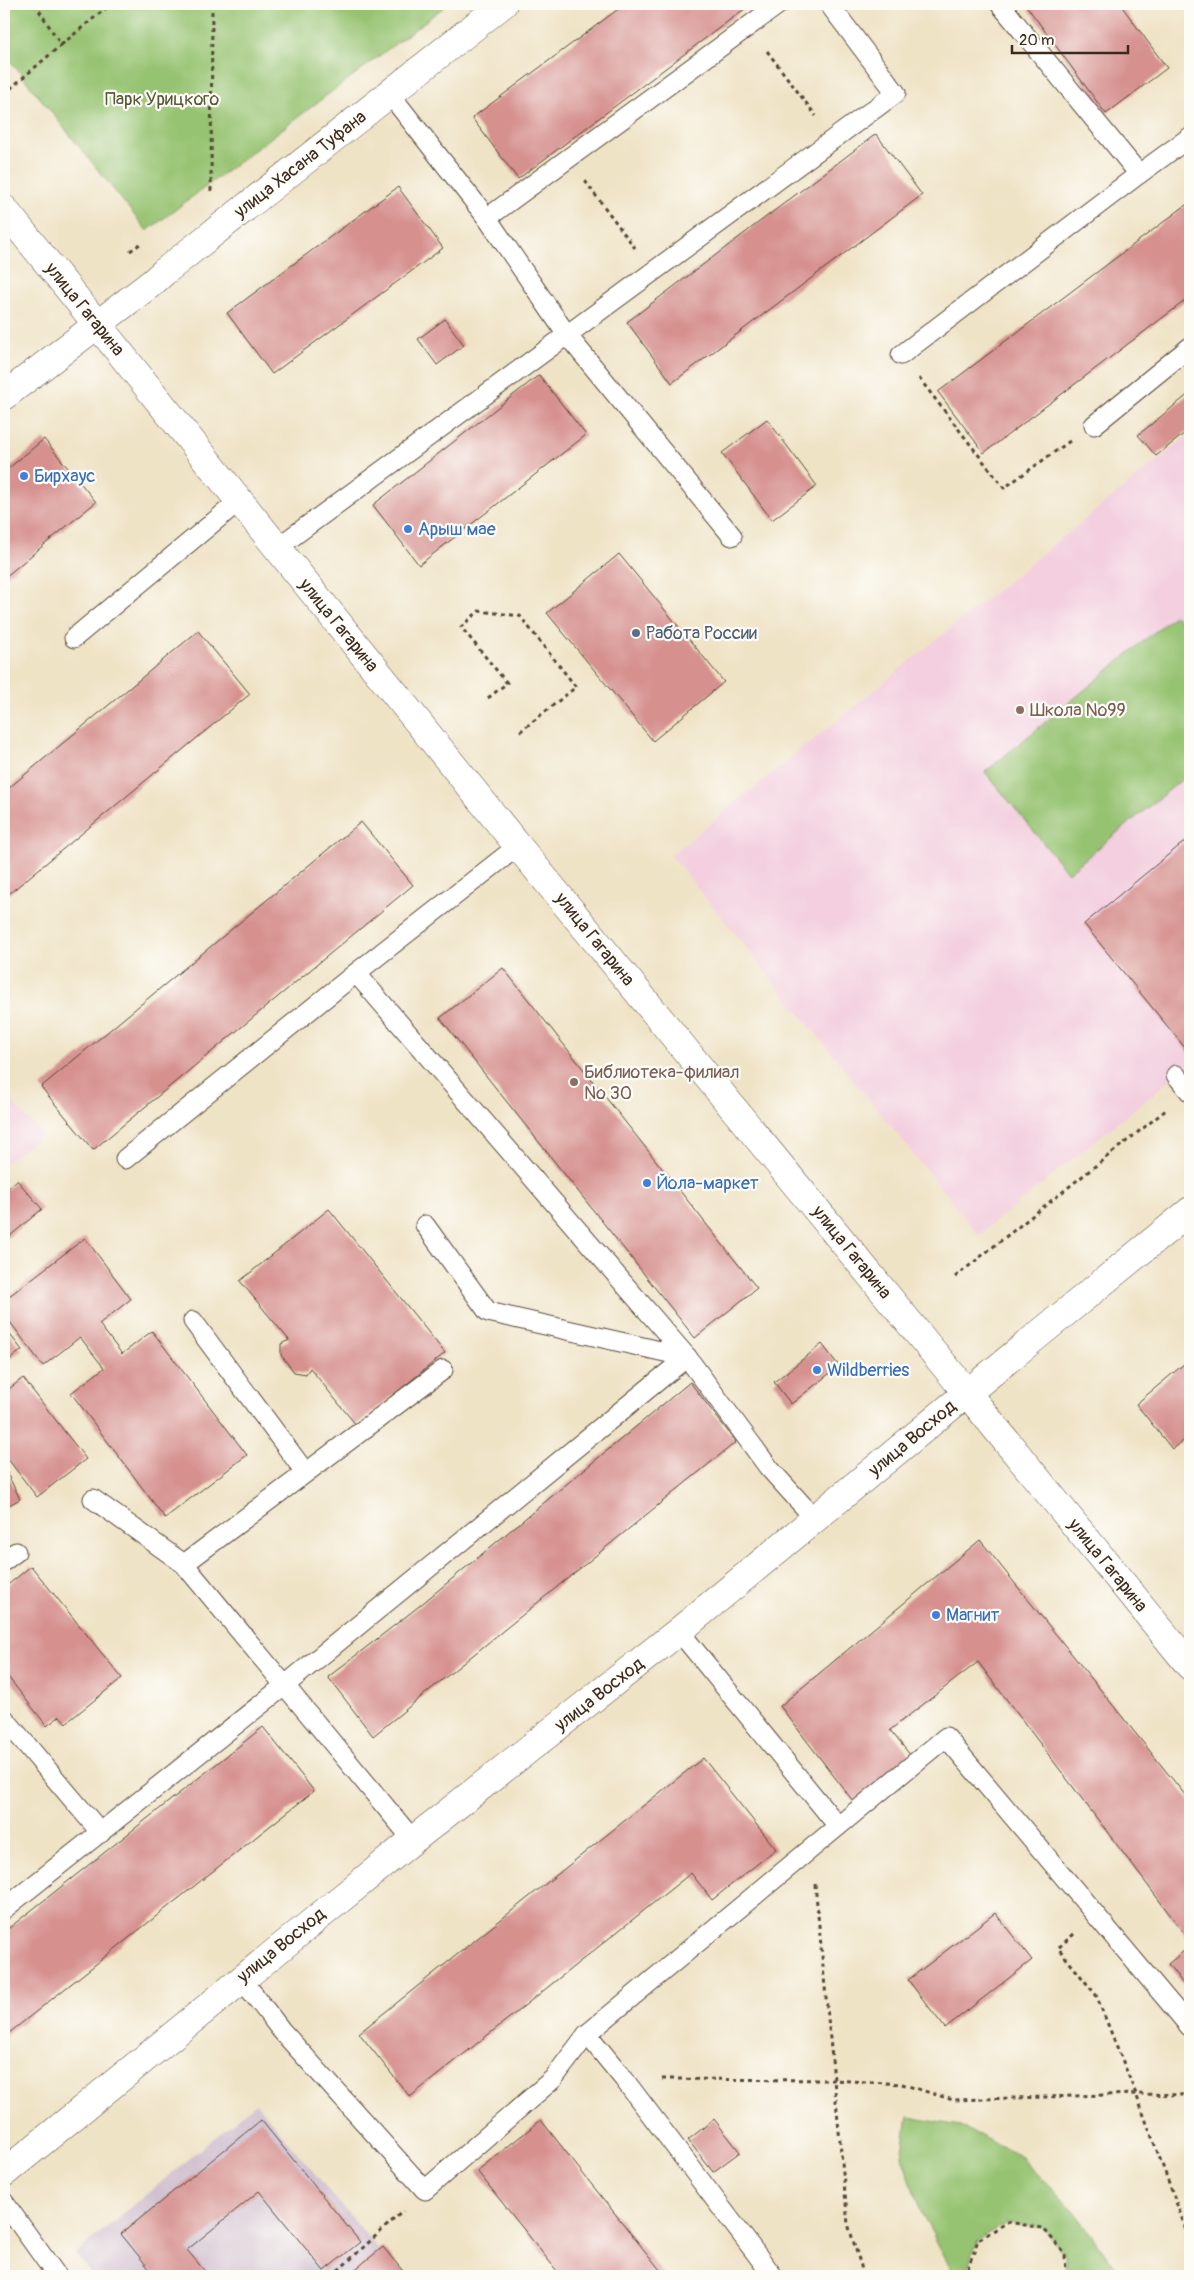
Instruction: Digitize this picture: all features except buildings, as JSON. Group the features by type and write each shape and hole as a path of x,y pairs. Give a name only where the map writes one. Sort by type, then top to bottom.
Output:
{"street":[{"name":"улица Хасана Туфана","path":"4,396 153,282 502,4"},
{"name":"улица Гагарина","path":"4,209 518,846 1190,1666"},
{"name":"улица Восход","path":"4,2173 241,1978 679,1631 966,1393 1190,1211"}],"lane":[{"path":"487,218 779,4"},
{"path":"277,548 896,93 829,4"},
{"path":"1000,4 1139,174"},
{"path":"389,93 487,218 567,335 732,536"},
{"path":"901,355 1190,137"},
{"path":"1094,425 1190,347"},
{"path":"74,638 239,501"},
{"path":"125,1159 356,972 518,846"},
{"path":"356,972 687,1357 768,1468 815,1518"},
{"path":"1176,1075 1190,1091"},
{"path":"426,1225 488,1312 687,1357"},
{"path":"193,1321 305,1472"},
{"path":"4,1909 284,1686 687,1357"},
{"path":"184,1564 442,1370"},
{"path":"94,1499 184,1564 413,1840"},
{"path":"679,1631 838,1826"},
{"path":"4,1718 101,1833"},
{"path":"241,1978 281,2030 425,2190 552,2079 587,2034 946,1737 1097,1914 1190,2027"},
{"path":"587,2034 624,2078 774,2276"},
{"path":"4,2202 57,2276"}],"path":[{"path":"35,4 61,45"},
{"path":"4,94 111,4"},
{"path":"211,192 212,4"},
{"path":"748,26 834,139"},
{"path":"568,159 653,272"},
{"path":"901,355 1004,488 1094,425"},
{"path":"488,698 507,683 461,626 479,611 520,616 576,687 517,734"},
{"path":"955,1277 1190,1091"},
{"path":"811,1848 832,2080 848,2224 864,2276"},
{"path":"1097,1914 1058,1948 1096,1995 1136,2094 1190,2240"},
{"path":"624,2078 832,2080 902,2084 953,2100 1136,2094 1190,2095"},
{"path":"332,2276 425,2190"},
{"path":"967,2276 966,2273 978,2240 1008,2222 1042,2228 1065,2254 1066,2276"}],"shaded area":[{"name":"Школа №99","path":"1190,434 1190,1064 979,1235 671,855"},
{"path":"4,1093 42,1135 4,1164"},
{"path":"256,2103 400,2276 93,2276 75,2254"}],"green space":[{"name":"Парк Урицкого","path":"4,4 448,4 147,231 4,53"},
{"path":"1175,615 1190,633 1190,773 1068,873 985,772"},
{"path":"908,2117 960,2126 1018,2154 1074,2211 1122,2276 1066,2276 1065,2254 1043,2228 1008,2222 978,2240 966,2273 967,2276 955,2276 921,2212 902,2157"}],"place":[{"name":"Бирхаус","path":"24,476"},
{"name":"Арыш мае","path":"408,529"},
{"name":"Работа России","path":"636,633"},
{"name":"Школа №99","path":"1020,710"},
{"name":"Библиотека-филиал № 30","path":"574,1082"},
{"name":"Йола-маркет","path":"647,1183"},
{"name":"Wildberries","path":"817,1370"},
{"name":"Магнит","path":"936,1615"}]}
